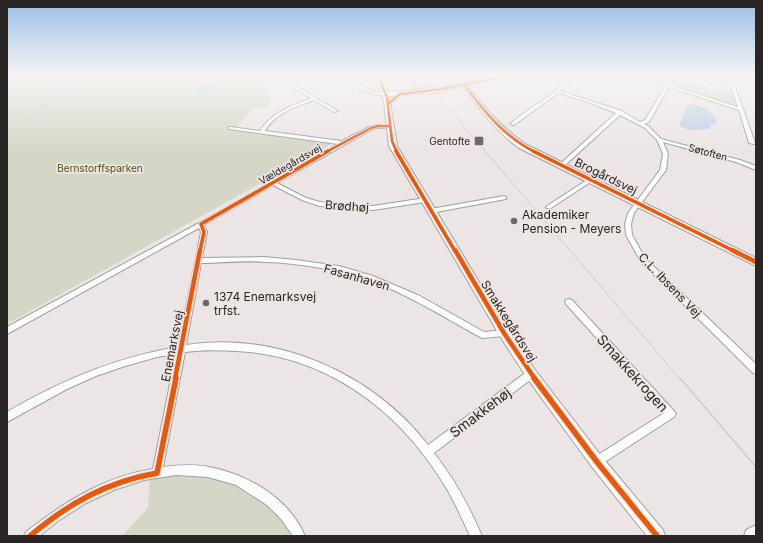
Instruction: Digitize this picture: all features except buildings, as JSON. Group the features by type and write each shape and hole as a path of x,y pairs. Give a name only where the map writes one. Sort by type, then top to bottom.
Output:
{"street":[{"path":"262,132 268,121 277,114 310,100"},
{"path":"316,100 336,111"},
{"name":"Smakkegårdsvej","path":"387,100 390,134 393,146 504,333 531,374 597,462 657,536"},
{"path":"388,104 392,100"},
{"name":"Brogårdsvej","path":"476,100 484,112 509,137 522,146 756,262"},
{"path":"512,124 544,100"},
{"path":"585,100 620,112 641,124 660,140"},
{"path":"641,124 647,120 659,100"},
{"path":"713,100 740,109"},
{"path":"737,100 752,143"},
{"path":"561,166 620,112"},
{"name":"Vældegårdsvej","path":"7,331 201,224 343,143 371,128 378,126 389,126"},
{"path":"232,128 343,143"},
{"name":"Søtoften","path":"660,140 738,161 756,168"},
{"name":"C.L. Ibsens Vej","path":"660,140 664,149 666,164 631,213 628,224 629,235 643,260 755,368"},
{"path":"550,207 590,180"},
{"name":"Brødhøj","path":"273,183 304,199 319,204 373,208 425,200"},
{"path":"431,211 504,198"},
{"name":"Enemarksvej","path":"157,473 199,261 204,232 201,224"},
{"name":"Fasanhaven","path":"199,261 264,259 296,262 339,269 370,278 411,295 483,335 504,333"},
{"name":"Smakkekrogen","path":"569,302 671,414 597,462"},
{"path":"7,417 62,387 90,374 149,355 226,346 253,348 282,353 312,362 343,377 373,396 401,421 428,451 453,488 476,536"},
{"name":"Smakkehøj","path":"428,451 531,374"},
{"path":"30,536 69,507 97,491 125,480 157,473 187,470 216,473 242,482 266,496 287,517 299,536"},
{"path":"752,536 756,533"}],"green space":[{"name":"Bernstorffsparken","path":"7,100 271,100 267,107 253,108 234,130 333,143 7,324"},
{"path":"719,100 735,100 737,106"},
{"path":"191,475 232,484 253,495 262,501 279,517 292,536 122,536 148,508 150,477"}],"water":[{"path":"691,104 704,107 709,110 717,120 716,124 711,125 709,129 694,130 679,126 687,106"}],"waterway":[{"path":"50,103 53,100"},
{"path":"25,123 47,105"}],"tram line":[{"path":"442,100 680,379"},
{"path":"680,378 756,467"}],"cycle path":[{"path":"387,100 393,146 504,333 531,374 597,462 657,536"},
{"path":"388,104 392,100"},
{"path":"476,100 505,133 522,146 756,262"},
{"path":"30,536 51,519 99,490 128,479 157,473 204,232 201,224 371,128 378,126 389,126"}],"place":[{"name":"Gentofte","path":"479,141"},
{"name":"Akademiker Pension - Meyers","path":"514,221"},
{"name":"1374 Enemarksvej trfst.","path":"206,303"}]}
